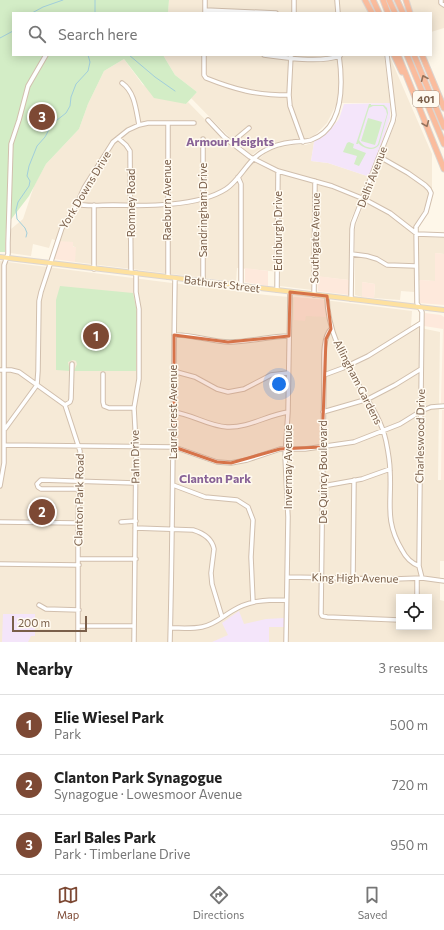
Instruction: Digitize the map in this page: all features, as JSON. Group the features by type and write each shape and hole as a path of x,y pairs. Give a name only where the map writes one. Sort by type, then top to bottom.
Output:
{"highway":[{"path":"365,0 371,12"},
{"path":"373,0 379,12"},
{"path":"382,0 388,12"},
{"path":"389,0 395,12"},
{"path":"397,0 403,12"},
{"path":"406,0 410,12"},
{"path":"394,56 412,88"},
{"name":"401","path":"398,56 444,169"},
{"name":"401","path":"407,56 444,144"},
{"name":"401","path":"414,56 444,128"},
{"name":"401","path":"422,56 444,108"}],"main road":[{"name":"Bathurst Street","path":"0,257 444,311"}],"street":[{"path":"205,0 205,11 240,12"},
{"path":"294,0 294,12"},
{"path":"337,0 338,12"},
{"path":"441,0 441,3 444,5"},
{"path":"0,486 1,473 4,463 2,370 4,265 8,243 10,144 19,120 28,86 45,56"},
{"path":"204,56 204,75 206,78 229,88 246,92 289,95"},
{"path":"278,56 333,58 338,56"},
{"path":"77,204 130,206 167,205 203,199 216,195 226,189 238,177 252,159 264,150 292,142 303,142 318,136 330,124 335,116 341,98 340,56"},
{"name":"Delhi Avenue","path":"351,299 352,229 380,157 394,115 387,56"},
{"path":"291,57 289,95 290,106 303,142"},
{"path":"122,83 131,92 139,125"},
{"path":"208,120 230,143 252,159 278,171 316,181 364,199 390,213 417,234 444,235"},
{"name":"York Downs Drive","path":"37,385 39,301 62,228 77,204 84,188 113,142 128,130 148,123 194,123"},
{"name":"Raeburn Avenue","path":"168,123 168,277"},
{"path":"230,143 249,128"},
{"name":"Romney Road","path":"118,138 130,151 131,272"},
{"name":"Sandringham Drive","path":"203,139 203,281"},
{"name":"Charleswood Drive","path":"380,157 408,173 429,189 431,193 426,212 416,227 417,303 422,312 419,566"},
{"name":"Edinburgh Drive","path":"277,290 278,171"},
{"path":"238,177 241,184 240,285"},
{"name":"Southgate Avenue","path":"314,295 316,181"},
{"path":"94,205 94,269"},
{"path":"352,254 372,257 387,265 416,266"},
{"name":"Palm Drive","path":"134,642 136,446 134,408 139,378 139,309 136,292 136,273"},
{"name":"Laurelcrest Avenue","path":"170,642 171,530 174,447 173,412 175,278"},
{"name":"Invermay Avenue","path":"286,642 288,517 286,449 290,292"},
{"name":"Allingham Gardens","path":"327,296 328,317 338,348 368,399 383,431 390,469 391,492 389,513 391,527 396,540 406,557 414,564 419,566"},
{"path":"324,375 348,366 378,351 421,323"},
{"name":"De Quincy Boulevard","path":"331,329 328,332 326,339 324,375 321,612 322,616 396,620"},
{"path":"174,335 228,342 289,336"},
{"path":"2,370 19,372 65,405 70,402 71,399 72,364"},
{"path":"323,412 368,399 421,369"},
{"path":"174,371 195,377 217,389 228,392 244,389 271,375 288,373"},
{"path":"103,374 104,406 109,408 134,408"},
{"path":"4,430 37,385"},
{"name":"Clanton Park Road","path":"65,405 80,447 78,523 78,642"},
{"path":"4,445 174,447 216,462 231,463 247,460 280,449 305,449 354,442 400,424 421,411 431,407 444,406"},
{"path":"173,412 213,424 230,427 250,424 288,412"},
{"path":"323,486 354,480 390,469"},
{"path":"79,489 42,489 38,487 37,484 41,480 135,483"},
{"path":"354,480 354,578"},
{"path":"173,485 205,497 236,500 248,507 253,520 251,557 253,602"},
{"path":"121,522 136,521"},
{"path":"0,522 78,523"},
{"path":"135,528 198,531 211,541 214,545 215,554 211,573 212,584 222,617"},
{"path":"79,559 136,559"},
{"path":"0,564 79,565"},
{"path":"419,566 422,578 444,581"},
{"name":"King High Avenue","path":"287,577 422,578"},
{"path":"417,579 417,594"},
{"path":"171,628 202,627 213,623 237,608 253,602 265,600 286,600"},
{"path":"40,605 46,609 79,610"},
{"path":"78,626 134,626"}],"highlighted area":[{"path":"290,292 327,296 331,329 326,339 322,447 280,449 231,463 217,462 174,447 174,335 228,342 289,336"}],"shaded area":[{"path":"169,0 362,0 368,12 168,12"},
{"path":"409,0 444,0 444,28 432,32 432,12 413,12"},
{"path":"164,56 384,56 390,103 337,103 327,123 314,136 305,139 276,142 264,146 252,155 230,138 191,98 197,92 175,75"},
{"path":"389,56 432,154 432,194 414,229 414,236 444,238 444,254 435,253 435,281 415,280 414,292 401,291 400,300 374,298 375,284 362,282 362,297 355,295 355,229 397,118"},
{"path":"124,59 143,85 186,104 188,102 228,143 254,163 268,151 281,147 306,145 314,142 311,161 328,163 370,177 350,221 349,280 313,276 312,290 280,286 280,272 237,268 236,282 75,262 75,247 52,239 49,248 33,244 31,256 10,253 11,229 23,219 34,186 46,164 79,129 88,104 104,71"},
{"path":"390,103 390,118 370,177 328,163 311,161 314,142 330,130 339,119 344,104"},
{"path":"59,241 73,242 73,247 76,247 75,262 54,259"},
{"path":"435,253 444,254 444,305 420,303 420,280 435,281"},
{"path":"0,261 266,295 324,300 412,311 411,326 440,332 438,480 444,480 444,561 440,561 440,600 444,601 444,642 0,642"},
{"path":"245,268 268,271 268,286 245,282"},
{"path":"317,276 349,280 349,295 318,291"},
{"path":"362,282 375,284 374,298 362,297"},
{"path":"294,297 324,300 326,317 306,316 305,321 294,320"},
{"path":"425,313 441,315 444,317 444,403 441,403 443,329 424,326"},
{"path":"442,410 444,410 444,480 441,480"},
{"path":"239,611 244,624 266,619 284,618 284,627 269,627 269,642 212,642 228,635 222,623"},
{"path":"3,614 35,614 35,636 31,636 28,642 2,642"}],"green space":[{"path":"0,0 169,0 168,12 12,12 12,56 164,56 175,75 197,92 186,104 154,98 124,59 104,71 88,104 79,129 46,164 29,196 6,226 5,252 0,252"},
{"path":"369,104 384,105 387,108 388,113 379,145 372,149 363,147 358,143 356,144","holes":["373,106 383,106 387,114 378,144 371,148 365,146 359,140 369,108"]},
{"path":"368,118 382,122 375,145 361,141"},
{"path":"349,142 354,144 353,148 366,153 359,166 354,164 357,156 343,152 347,143"},
{"path":"60,286 133,293 137,312 136,371 74,371 77,364 76,361 73,360 68,362 70,371 56,370 56,300"}],"waterway":[{"path":"34,12 63,0"},
{"path":"95,0 95,12"},
{"path":"0,38 12,32"},
{"path":"26,237 27,233 25,228 17,219 16,210 18,202 29,186 30,181 27,176 29,166 37,146 45,137 52,124 66,113 70,106 71,97 76,84 88,71 90,62 88,56"},
{"path":"130,56 155,77 175,91"}],"place":[{"name":"Earl Bales Park","path":"42,117"},
{"name":"Elie Wiesel Park","path":"96,336"},
{"name":"Clanton Park Synagogue","path":"42,512"}],"district":[{"name":"Armour Heights","path":"230,142"},
{"name":"Clanton Park","path":"215,479"}]}
